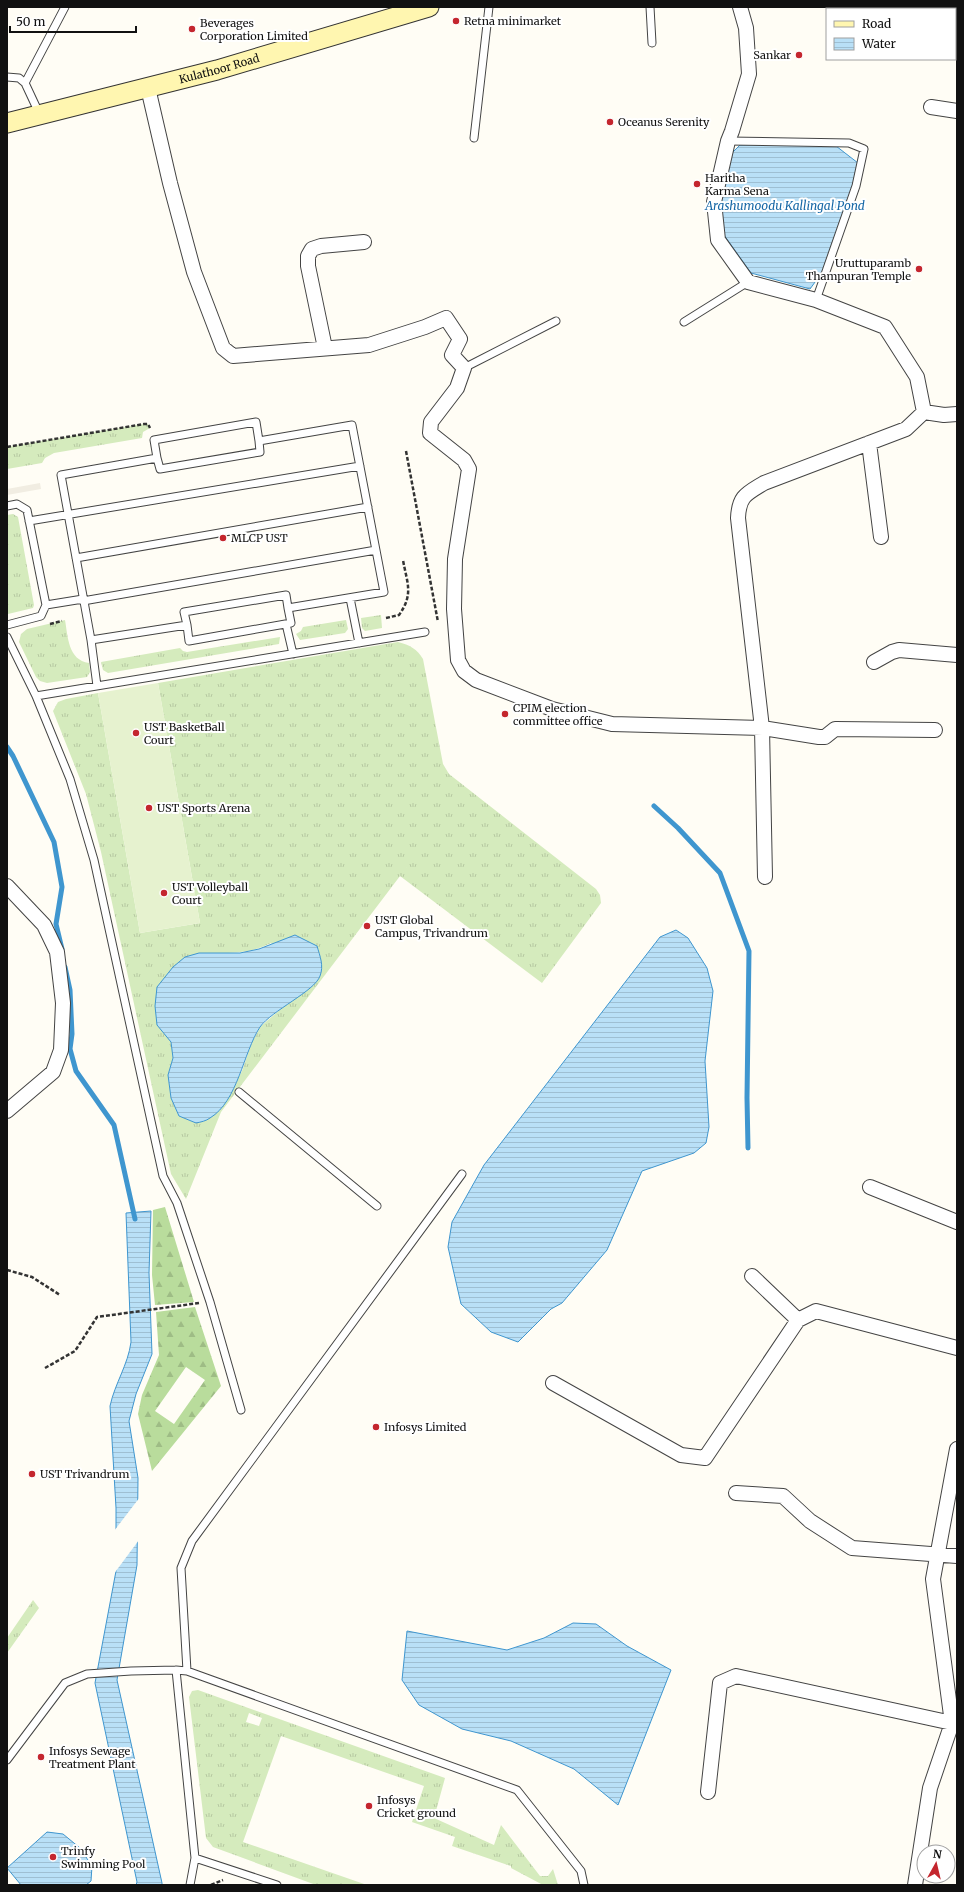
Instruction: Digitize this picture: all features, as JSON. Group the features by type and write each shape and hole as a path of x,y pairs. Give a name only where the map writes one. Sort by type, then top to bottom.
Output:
{"main road":[{"name":"Kulathoor Road","path":"7,122 217,70 428,7"}],"street":[{"path":"740,7 746,28 749,74 728,142 714,202 718,240 748,282 816,300 885,327 916,377 924,412"},
{"path":"148,88 170,183 194,272 223,348 233,356 369,345 425,327 446,318 460,339 452,355 464,368 457,388 431,422 430,433 464,460 469,469 456,559 454,609 458,660 464,671 476,680 552,709 612,724 762,728 819,737 825,737 835,729 935,730"},
{"path":"931,107 957,111"},
{"path":"325,348 308,266 308,256 312,249 321,246 364,242"},
{"path":"924,412 944,415 957,414"},
{"path":"765,877 762,728 738,518 738,506 744,495 764,483 906,429 924,412"},
{"path":"870,443 881,536"},
{"path":"874,662 892,652 899,650 957,655"},
{"path":"7,886 44,925 57,952 63,1003 61,1050 52,1072 7,1111"},
{"path":"870,1187 957,1222"},
{"path":"752,1276 798,1320"},
{"path":"553,1383 681,1456 705,1458 798,1320 816,1311 957,1348"},
{"path":"915,1885 930,1788 951,1742 952,1723 934,1579 957,1449"},
{"path":"736,1493 783,1496 810,1521 852,1548 957,1556"},
{"path":"708,1792 720,1683 736,1676 952,1723"}],"lane":[{"path":"25,83 65,7"},
{"path":"474,138 489,7"},
{"path":"650,7 652,43"},
{"path":"7,77 19,78 25,83 39,114"},
{"path":"728,142 849,143 864,149 856,186 816,300"},
{"path":"684,322 748,282"},
{"path":"464,368 556,321"},
{"path":"256,422 259,441 260,452 160,470 154,440 256,422"},
{"path":"259,441 352,425 384,592 288,608"},
{"path":"97,686 61,475 157,458"},
{"path":"29,521 360,466"},
{"path":"7,506 17,504 27,510 46,605 41,616 7,625"},
{"path":"76,558 368,507"},
{"path":"46,605 376,550"},
{"path":"286,595 291,623 286,624 189,641 184,612 286,595"},
{"path":"350,598 359,643"},
{"path":"286,624 293,654"},
{"path":"90,640 186,625"},
{"path":"36,696 425,632"},
{"path":"7,637 36,696 70,779 79,808 94,860 163,1176 177,1203 210,1302 240,1410"},
{"path":"239,1092 377,1206"},
{"path":"187,1671 181,1568 192,1541 462,1174"},
{"path":"176,1670 195,1858 190,1885"},
{"path":"7,1760 65,1683 87,1674 131,1671 187,1671 517,1790 581,1871 584,1885"},
{"path":"195,1858 277,1885"}],"path":[{"path":"7,447 144,424 148,424 150,428"},
{"path":"406,451 439,625"},
{"path":"386,618 399,615 407,604 409,592 403,560"},
{"path":"48,624 62,621"},
{"path":"7,1270 32,1277 60,1295"},
{"path":"45,1368 75,1351 97,1317 118,1313 210,1302"}],"green space":[{"path":"148,424 150,428 143,432 142,438 54,453 45,458 42,463 7,469 7,447"},
{"path":"13,514 18,517 34,605 33,608 8,614 7,515"},
{"path":"381,615 382,628 365,631 362,628 361,618"},
{"path":"65,620 70,647 77,657 82,661 89,663 90,672 87,677 47,683 40,681 36,677 19,642 21,634 27,629"},
{"path":"346,620 348,629 345,633 300,640 296,634 301,631 303,627"},
{"path":"280,637 279,644 108,673 103,670 101,662 180,648 187,652"},
{"path":"398,642 410,646 416,650 423,659 443,764 449,774 596,889 600,895 601,903 542,983 400,876 221,1112 186,1199 171,1174 101,852 86,794 53,711 58,702 98,693 140,933 200,923 158,683","holes":["271,943 310,988 289,1002 261,1026 252,1042 242,1071 218,1112 196,1123 179,1116 171,1098 168,1075 173,1058 171,1042 199,953 227,953 254,950"]},
{"name":"UST Sports Arena","path":"158,683 200,923 140,933 98,693"},
{"path":"165,1207 194,1302 155,1305 152,1275 153,1210"},
{"path":"195,1307 221,1386 152,1471 138,1414 142,1395 159,1355 156,1312","holes":["186,1367 205,1380 174,1424 155,1411"]},
{"path":"33,1600 39,1608 7,1653 7,1638"},
{"path":"198,1690 445,1778 434,1818 494,1845 501,1825 540,1876 548,1876 553,1869 558,1885 543,1885 511,1868 511,1866 452,1846 455,1837 412,1822 424,1786 281,1736 243,1842 367,1885 316,1885 213,1847 206,1838 189,1697 192,1691","holes":["249,1713 262,1718 259,1726 246,1722"]}],"shaded area":[{"path":"40,483 41,489 7,495 7,489"}],"water":[{"name":"Arashumoodu Kallingal Pond","path":"785,143 836,146 858,163 849,209 831,260 810,289 751,273 724,235 720,190 729,156 740,145"},
{"path":"676,930 688,938 707,968 713,991 705,1061 709,1127 706,1143 694,1153 642,1171 607,1250 562,1303 551,1309 518,1342 491,1332 461,1304 448,1247 452,1222 484,1165 660,937"},
{"path":"295,935 317,946 322,968 320,976 316,982 302,995 273,1014 260,1027 254,1038 234,1089 219,1110 208,1119 196,1123 179,1116 171,1098 168,1075 173,1058 171,1042 157,1025 155,1006 157,987 173,967 185,957 199,953 240,953 259,949"},
{"path":"151,1211 149,1273 152,1354 136,1394 129,1421 138,1478 137,1565 117,1680 162,1885 136,1885 137,1882 95,1683 116,1571 116,1508 110,1406 131,1342 126,1213"},
{"path":"573,1623 596,1624 627,1646 671,1670 618,1805 574,1769 511,1741 462,1729 419,1705 402,1680 407,1631 507,1650 544,1638"},
{"name":"Trinfy Swimming Pool","path":"47,1832 63,1834 80,1848 92,1866 91,1881 86,1885 21,1885 7,1868"}],"pier":[{"path":"140,1497 139,1540 113,1575 114,1531"}],"waterway":[{"path":"7,747 13,756 54,842 62,887 56,924 62,949"},
{"path":"654,806 678,828 720,873 749,951 747,1098 748,1148"},
{"path":"65,967 70,990 72,1034 70,1049 76,1071 114,1125 135,1219"}],"place":[{"name":"Retna minimarket","path":"456,21"},
{"name":"Beverages Corporation Limited","path":"192,29"},
{"name":"Sankar","path":"799,55"},
{"name":"Oceanus Serenity","path":"610,122"},
{"name":"Haritha Karma Sena","path":"697,184"},
{"name":"Uruttuparamb Thampuran Temple","path":"919,269"},
{"name":"MLCP UST","path":"223,538"},
{"name":"CPIM election committee office","path":"505,714"},
{"name":"UST BasketBall Court","path":"136,733"},
{"name":"UST Sports Arena","path":"149,808"},
{"name":"UST Volleyball Court","path":"164,893"},
{"name":"UST Global Campus, Trivandrum","path":"367,926"},
{"name":"Infosys Limited","path":"376,1427"},
{"name":"UST Trivandrum","path":"32,1474"},
{"name":"Infosys Sewage Treatment Plant","path":"41,1757"},
{"name":"Infosys Cricket ground","path":"369,1806"},
{"name":"Trinfy Swimming Pool","path":"53,1857"}]}
